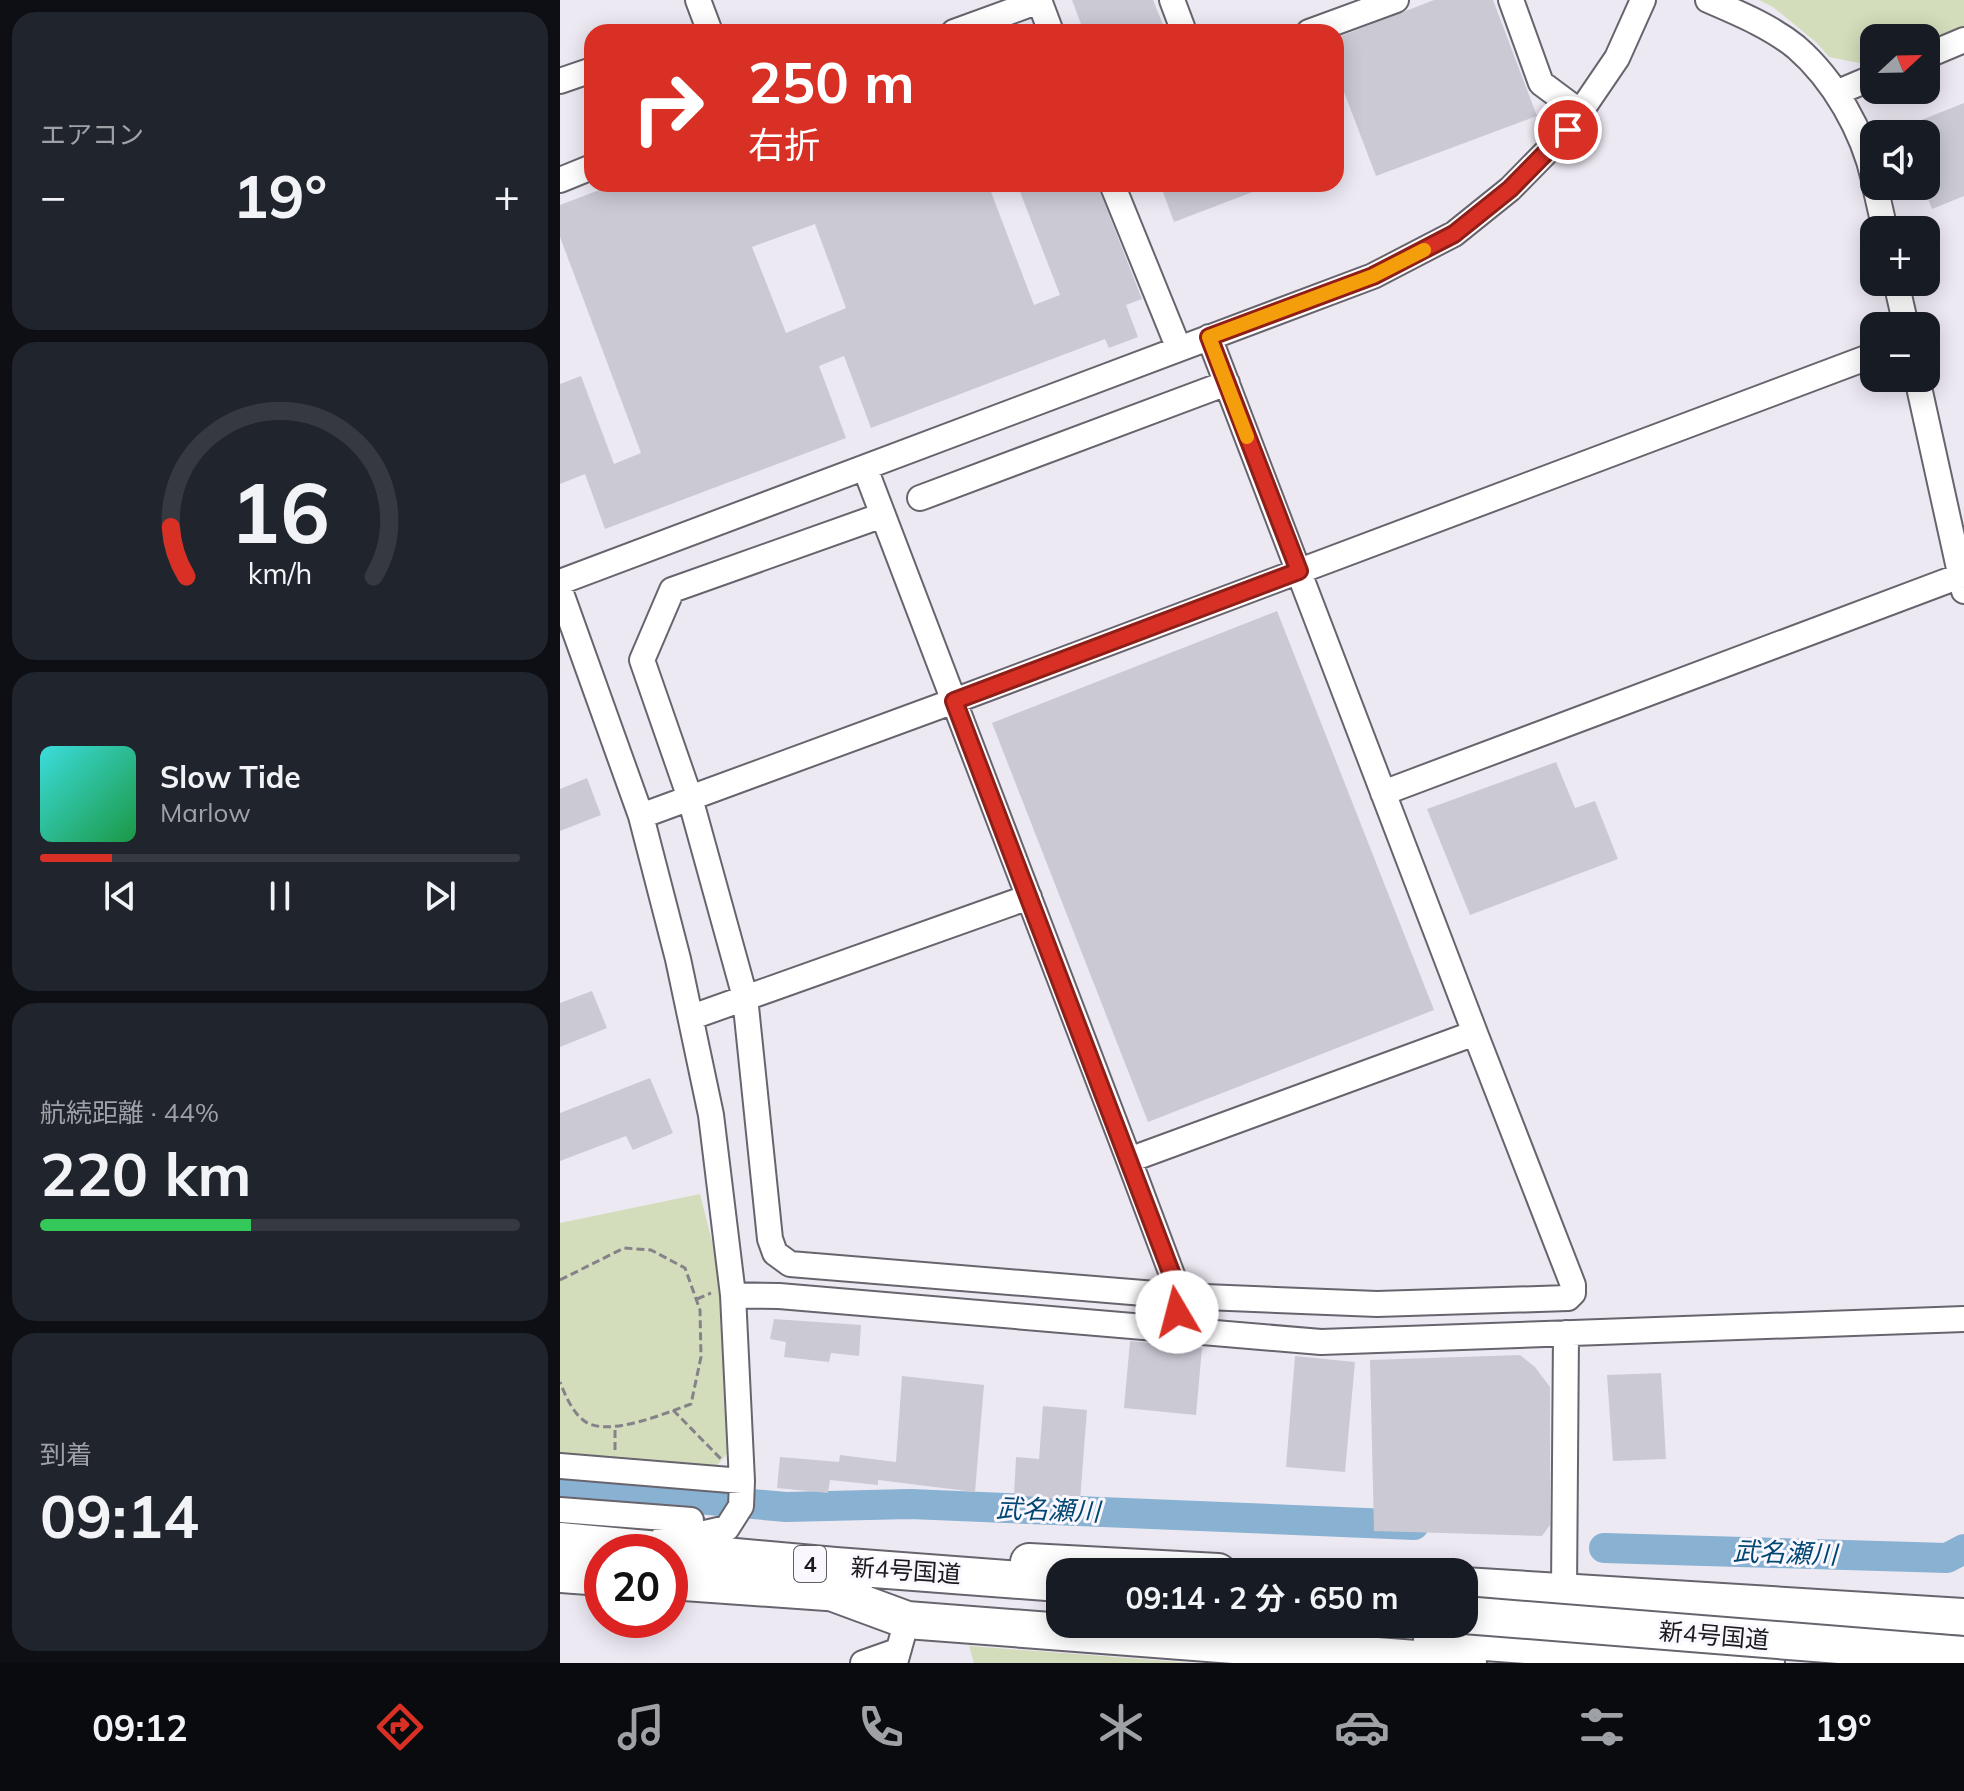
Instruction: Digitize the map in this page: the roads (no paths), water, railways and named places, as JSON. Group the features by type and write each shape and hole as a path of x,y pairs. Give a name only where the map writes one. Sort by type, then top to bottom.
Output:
{"highway":[{"path":"564,1542 584,1560"},
{"name":"新4号国道","path":"564,1542 1046,1608"},
{"path":"833,1579 985,1559 1046,1562"},
{"path":"833,1579 899,1644 1468,1663"},
{"name":"新4号国道","path":"688,1581 833,1579 1046,1583"},
{"path":"1478,1587 1964,1617"},
{"name":"新4号国道","path":"1478,1616 1964,1655"},
{"name":"新4号国道","path":"1435,1638 1766,1663"}],"street":[{"path":"698,0 703,24"},
{"path":"975,24 1039,0 1048,24"},
{"path":"1172,0 1181,24"},
{"path":"1331,24 1396,0"},
{"path":"1511,0 1541,83 1580,112"},
{"path":"560,582 1373,276 1454,234 1510,189 1568,130 1617,58 1643,0"},
{"path":"1708,0 1772,30 1795,47 1836,93 1860,139"},
{"path":"1940,50 1964,40"},
{"path":"560,81 584,73"},
{"path":"1836,93 1860,83"},
{"path":"560,180 584,170"},
{"path":"1115,192 1179,349"},
{"path":"883,515 672,590 642,660 690,798 745,997 770,1239 775,1253 790,1264 1180,1296 1377,1304 1568,1298 1573,1293 1573,1285 1209,337"},
{"path":"641,816 1860,360"},
{"path":"920,498 1227,383"},
{"path":"1383,793 1962,584 1920,392"},
{"path":"865,468 1180,1296 1174,1329"},
{"path":"560,590 641,816 692,1017 711,1115 733,1295 742,1481 741,1506 727,1528 692,1536 630,1533 564,1542"},
{"path":"692,1017 1029,897"},
{"path":"1129,1160 1475,1033"},
{"path":"733,1295 794,1297 1321,1342 1964,1319"},
{"path":"1564,1591 1566,1333"},
{"path":"560,1466 742,1481"},
{"path":"564,1542 710,1521"},
{"path":"863,1663 899,1644"}],"waterway":[{"name":"武名瀬川","path":"560,1487 786,1507 910,1504 1414,1525"},
{"name":"武名瀬川","path":"1604,1548 1947,1558 1964,1549"}]}
